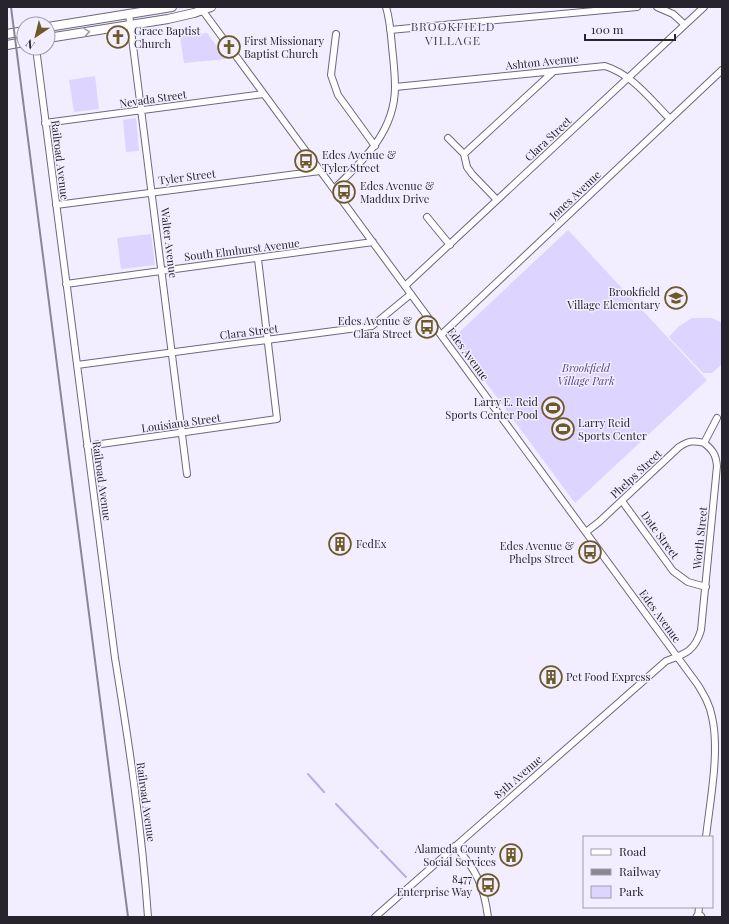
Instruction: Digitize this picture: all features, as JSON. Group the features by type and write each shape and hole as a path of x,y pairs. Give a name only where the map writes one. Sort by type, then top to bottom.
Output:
{"main road":[{"path":"56,26 172,7"},
{"path":"56,37 131,25 211,7"}],"street":[{"path":"334,189 359,165 375,146 384,132 391,115 395,87 390,30 386,7"},
{"path":"390,30 637,7"},
{"path":"657,7 673,14 684,24"},
{"name":"Clara Street","path":"406,285 629,76 655,54 684,24 704,7"},
{"name":"Edes Avenue","path":"202,9 263,94 406,285 411,294 707,700 715,731 715,748 706,836"},
{"name":"Walter Avenue","path":"129,14 187,474"},
{"path":"336,34 331,75 338,95 375,146"},
{"name":"Railroad Avenue","path":"37,56 87,446 145,872 148,917"},
{"name":"Ashton Avenue","path":"395,87 605,66 629,76 670,119"},
{"name":"Jones Avenue","path":"441,335 722,70"},
{"path":"464,154 554,71"},
{"name":"Nevada Street","path":"45,123 263,94"},
{"path":"448,138 464,154 467,167 472,174 497,200"},
{"name":"Tyler Street","path":"56,205 320,171"},
{"path":"427,217 450,245"},
{"name":"South Elmhurst Avenue","path":"66,284 162,270 258,259 373,242"},
{"path":"258,259 268,340"},
{"name":"Clara Street","path":"77,365 172,351 372,326 411,294"},
{"name":"Louisiana Street","path":"87,446 277,419 268,340"},
{"path":"704,443 717,418"},
{"name":"Phelps Street","path":"586,532 622,501 679,447 687,442 696,441 704,443"},
{"name":"Worth Street","path":"677,657 687,654 699,638 706,587 717,466 716,457 712,449 704,443"},
{"name":"Date Street","path":"622,501 673,571 688,582 706,587"},
{"name":"85th Avenue","path":"375,917 666,661 677,657"},
{"path":"455,846 468,860 481,883 485,895 488,917"}],"green space":[{"path":"207,33 226,59 184,63 180,36"},
{"path":"95,76 99,109 74,112 69,80"},
{"path":"136,118 139,151 126,152 123,120"},
{"name":"Brookfield Village Park","path":"568,230 707,380 575,503 453,338"},
{"path":"151,234 155,265 121,269 117,238"},
{"path":"692,318 712,318 722,323 722,364 712,373 703,373 669,337 678,327"}],"waterway":[{"path":"308,774 324,792"},
{"path":"336,804 378,848"},
{"path":"381,851 406,877"}],"railway":[{"path":"11,7 128,917"}],"place":[{"name":"Grace Baptist Church","path":"118,37"},
{"name":"First Missionary Baptist Church","path":"229,47"},
{"name":"Edes Avenue & Tyler Street","path":"306,161"},
{"name":"Edes Avenue & Maddux Drive","path":"344,192"},
{"name":"Brookfield Village Elementary","path":"676,298"},
{"name":"Edes Avenue & Clara Street","path":"427,327"},
{"name":"Larry E. Reid Sports Center Pool","path":"553,408"},
{"name":"Larry Reid Sports Center","path":"563,429"},
{"name":"FedEx","path":"340,544"},
{"name":"Edes Avenue & Phelps Street","path":"590,552"},
{"name":"Pet Food Express","path":"551,677"},
{"name":"Alameda County Social Services","path":"511,855"},
{"name":"8477 Enterprise Way","path":"488,885"}],"district":[{"name":"BROOKFIELD VILLAGE","path":"453,34"}]}
